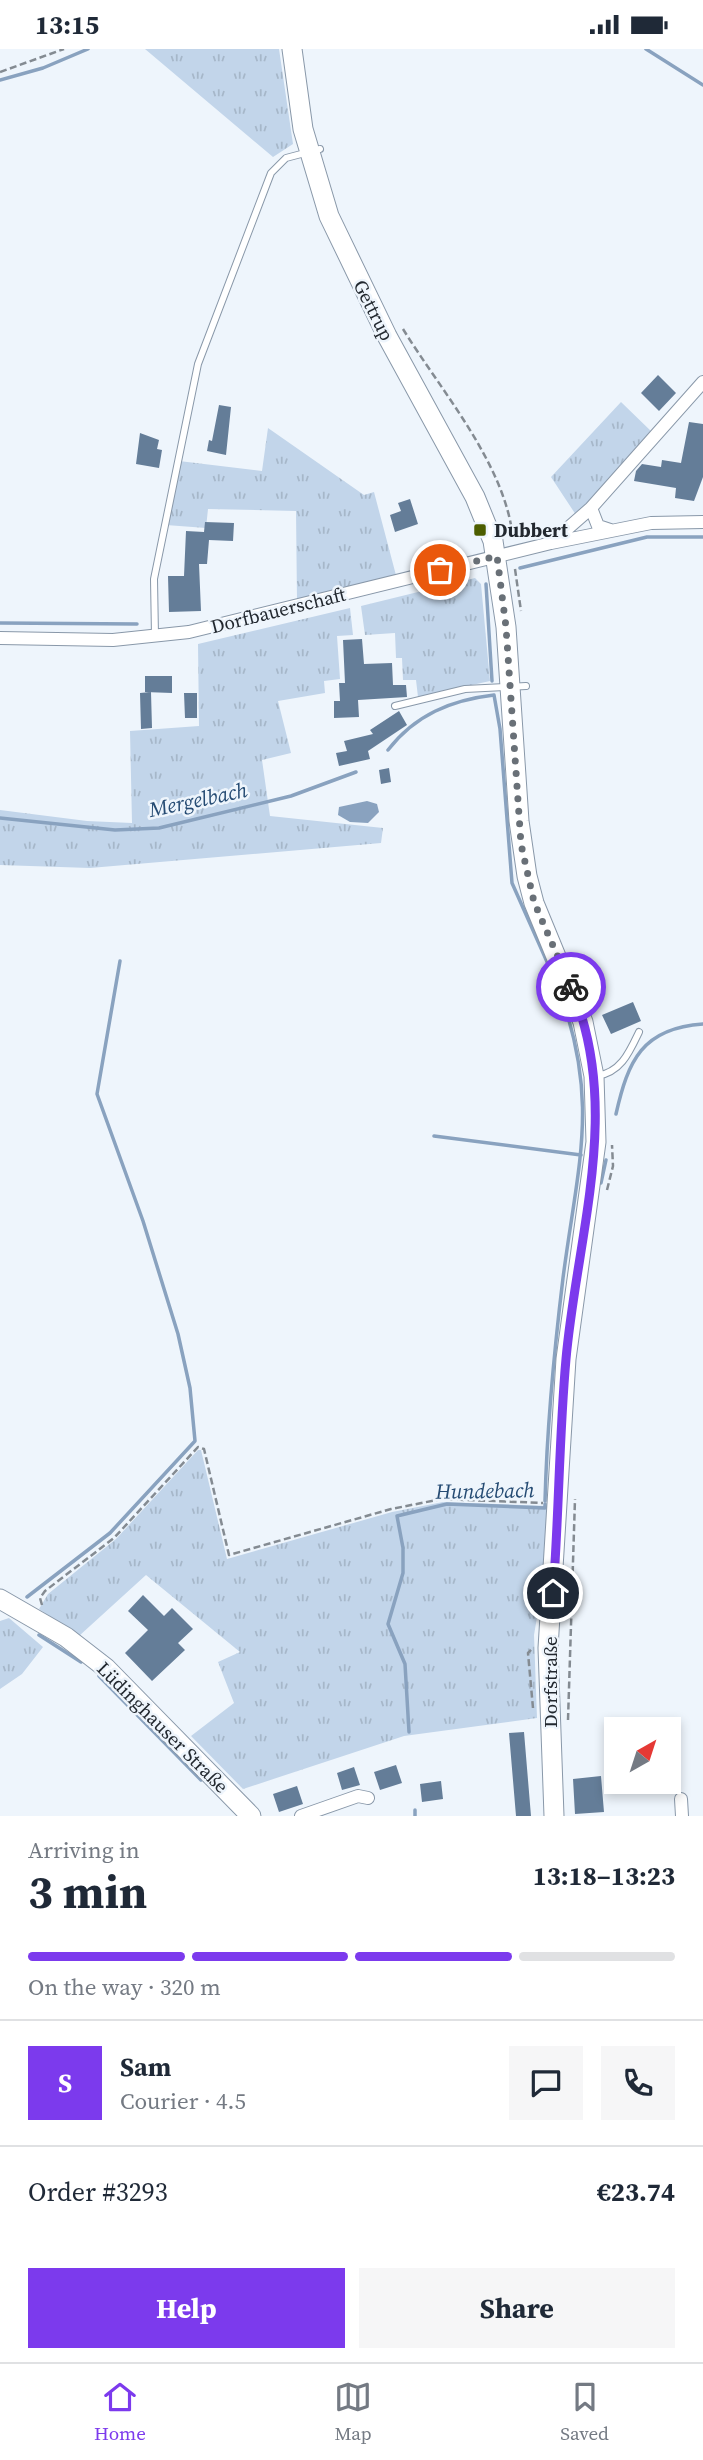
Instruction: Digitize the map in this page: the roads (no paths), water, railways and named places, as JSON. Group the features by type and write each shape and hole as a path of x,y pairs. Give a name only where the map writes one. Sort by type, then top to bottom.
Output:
{"main road":[{"name":"Gettrup","path":"292,49 297,99 341,244 505,554"},
{"name":"Dorfstraße","path":"505,554 518,686 519,821 527,876 534,902 580,1012 594,1076 596,1142 567,1345 566,1504 548,1649 554,1816"},
{"name":"Lüdinghauser Straße","path":"0,1599 38,1620 114,1675 251,1816"}],"street":[{"name":"Dorfbauerschaft","path":"551,543 591,507 703,382"},
{"path":"591,507 598,526 610,530"},
{"name":"Dorfbauerschaft","path":"0,638 101,640 155,636 218,626 610,530 651,523 703,522"},
{"path":"301,1816 358,1796 368,1798"},
{"path":"681,1799 682,1816"}],"lane":[{"path":"155,636 154,579 198,364 271,173 285,158 314,150"},
{"path":"395,706 465,689 518,686"},
{"path":"594,1076 611,1073 618,1067 630,1053 639,1032"}],"waterway":[{"path":"0,80 43,68 88,49"},
{"path":"646,49 703,85"},
{"name":"Mergelbach","path":"520,568 647,537 703,537"},
{"name":"Mergelbach","path":"486,584 492,681"},
{"path":"0,623 137,624"},
{"path":"388,750 410,727 435,711 463,701 494,695 500,729 512,883 552,973"},
{"name":"Mergelbach","path":"0,818 115,830 159,828 291,796 356,772"},
{"path":"27,1597 110,1533 195,1441 190,1388 178,1334 143,1221 97,1094 120,961"},
{"name":"Hundebach","path":"545,1501 554,1361 582,1131 579,1063 571,1025 557,984"},
{"name":"Hundebach","path":"616,1114 626,1078 641,1051 665,1032 703,1024"},
{"path":"434,1136 581,1155"},
{"name":"Hundebach","path":"601,1183 606,1160"},
{"name":"Hundebach","path":"409,1732 405,1664 388,1624 403,1573 403,1548 397,1516 447,1504 545,1508 545,1504"},
{"path":"39,1635 81,1662"},
{"path":"99,1676 201,1780"},
{"name":"Hundebach","path":"415,1810 415,1816"}],"place":[{"name":"Dubbert","path":"480,530"}]}
